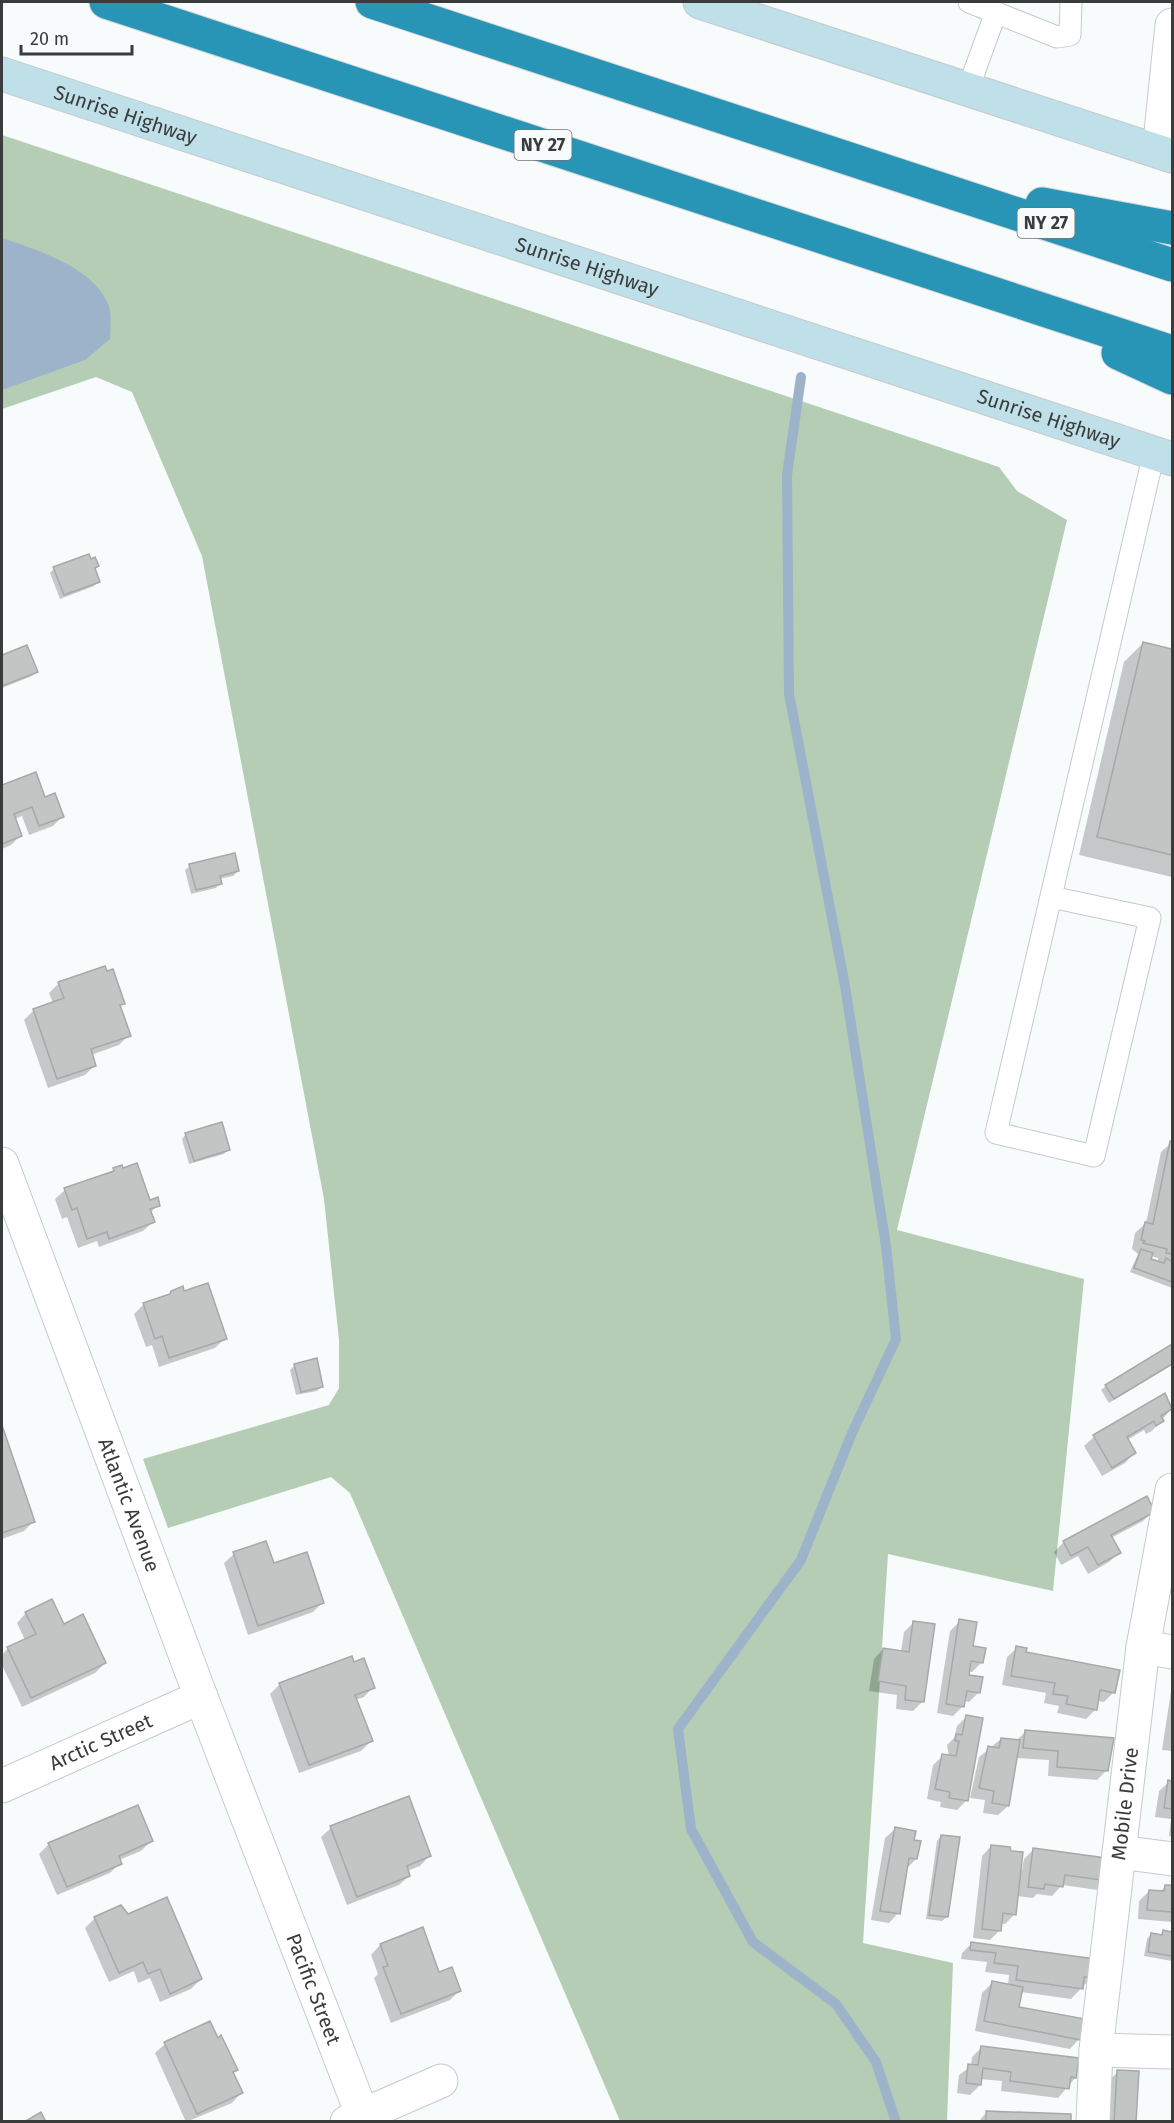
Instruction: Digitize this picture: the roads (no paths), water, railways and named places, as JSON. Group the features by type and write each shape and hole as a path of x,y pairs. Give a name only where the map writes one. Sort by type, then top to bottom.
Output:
{"highway":[{"name":"NY 27","path":"106,2 1173,352"},
{"name":"NY 27","path":"372,2 1173,265"},
{"path":"920,182 1173,228"},
{"path":"981,289 1173,378"}],"main road":[{"path":"700,2 1166,154"},
{"name":"Sunrise Highway","path":"2,74 1163,456"}],"street":[{"path":"1166,154 1173,25"},
{"name":"Atlantic Avenue","path":"4,1177 259,1847"},
{"name":"Mobile Drive","path":"1093,2121 1096,2050 1119,1852 1158,1650 1173,1491"},
{"name":"Arctic Street","path":"2,1786 201,1698"},
{"name":"Pacific Street","path":"259,1847 355,2118"},
{"path":"1119,1852 1173,1858"},
{"path":"1096,2050 1173,2052"},
{"path":"355,2118 441,2081"}],"lane":[{"path":"969,2 1057,37 1070,35 1071,2"},
{"path":"968,89 996,12"},
{"path":"1051,897 1150,918 1094,1156 996,1133 1051,897 1163,456"}],"water":[{"path":"2,238 31,248 78,271 102,292 109,306 111,318 110,339 85,360 2,390"}],"waterway":[{"path":"801,377 787,475 789,694 845,986 886,1246 896,1339 852,1433 801,1560 678,1729 691,1829 753,1942 836,2004 876,2062 896,2122"}]}
